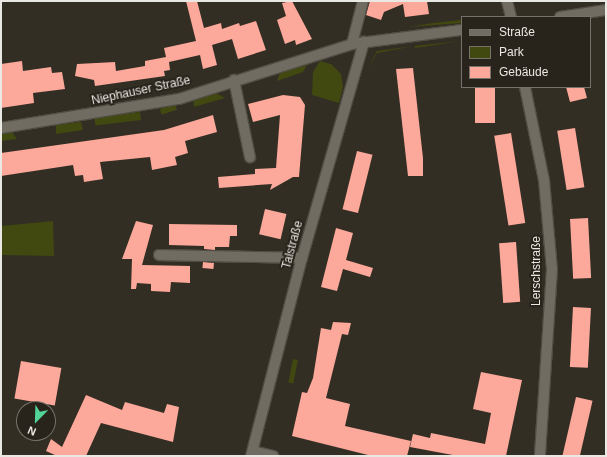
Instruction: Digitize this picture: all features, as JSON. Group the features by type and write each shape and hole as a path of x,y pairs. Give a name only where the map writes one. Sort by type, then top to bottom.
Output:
{"street":[{"path":"352,44 363,1"},
{"path":"507,1 511,16"},
{"path":"567,16 606,10"},
{"name":"Niephauser Straße","path":"1,128 178,99 234,80 352,44 461,30"},
{"name":"Talstraße","path":"252,453 302,258 364,42"},
{"path":"234,80 250,158"},
{"name":"Lerschstraße","path":"526,88 544,180 552,269 540,456"},
{"path":"159,255 302,258"},
{"path":"252,453 273,456"}],"green space":[{"path":"461,20 461,23 408,27"},
{"path":"461,41 415,48 415,46"},
{"path":"414,46 377,53 367,70 377,51"},
{"path":"320,61 331,64 341,74 343,87 339,103 312,95 313,72"},
{"path":"308,63 303,72 277,81 280,72"},
{"path":"216,93 225,98 194,107 193,99"},
{"path":"175,104 177,110 162,115 160,109"},
{"path":"140,112 141,120 95,126 94,118"},
{"path":"81,122 83,130 56,134 56,125"},
{"path":"12,132 17,139 1,141 1,133"},
{"path":"53,221 54,256 1,255 1,226"},
{"path":"293,359 298,360 293,384 288,383"}],"building":[{"path":"186,1 197,1 204,28 221,23 222,29 239,23 240,26 256,21 266,50 238,59 232,39 212,45 217,65 203,69 200,55 169,62 170,70 164,71 165,76 95,86 94,80 75,76 77,64 115,62 116,71 145,66 145,61 166,57 164,48 196,41"},
{"path":"292,1 312,39 296,45 295,40 285,44 277,20 286,16 282,3"},
{"path":"370,1 427,1 429,14 405,17 403,4 384,12 381,20 366,15"},
{"path":"22,61 23,71 51,67 52,73 62,72 65,89 33,93 34,103 1,108 1,64"},
{"path":"413,68 423,158 423,176 408,176 396,69"},
{"path":"475,88 495,88 495,123 475,123"},
{"path":"566,88 584,88 587,98 570,102"},
{"path":"283,95 300,97 305,105 299,177 293,177 270,190 272,184 219,188 218,177 255,174 255,169 276,168 280,115 253,122 248,104"},
{"path":"213,115 217,132 185,141 188,153 175,157 177,165 152,170 150,157 100,162 103,179 84,182 83,175 75,176 73,165 1,176 1,153 164,130"},
{"path":"575,128 584,187 567,190 557,131"},
{"path":"511,133 525,223 508,226 494,136"},
{"path":"357,151 373,155 358,213 342,209"},
{"path":"265,209 286,214 281,239 259,234"},
{"path":"588,218 591,278 573,279 570,219"},
{"path":"136,221 153,225 142,265 190,266 190,283 171,282 170,292 151,291 151,284 137,283 136,289 131,289 132,259 122,259"},
{"path":"169,224 237,225 237,236 230,236 229,247 215,247 215,250 204,249 204,246 169,245"},
{"path":"336,228 353,233 346,260 373,268 370,277 343,269 337,291 321,287"},
{"path":"516,242 520,302 503,303 499,243"},
{"path":"203,262 214,263 213,269 202,268"},
{"path":"573,307 591,308 588,368 570,367"},
{"path":"333,322 351,323 348,335 342,334 326,398 350,404 345,426 411,441 407,456 372,456 292,436 302,392 307,393 313,378 321,328 331,330"},
{"path":"21,361 61,368 56,401 29,401 14,398"},
{"path":"481,372 522,380 506,456 458,456 410,447 413,434 430,438 431,433 485,444 491,413 473,409"},
{"path":"86,395 122,410 125,402 164,413 167,404 179,407 173,442 101,423 86,456 57,456 46,451 50,441 54,441 62,447"},
{"path":"576,397 593,401 580,456 562,456"}]}
